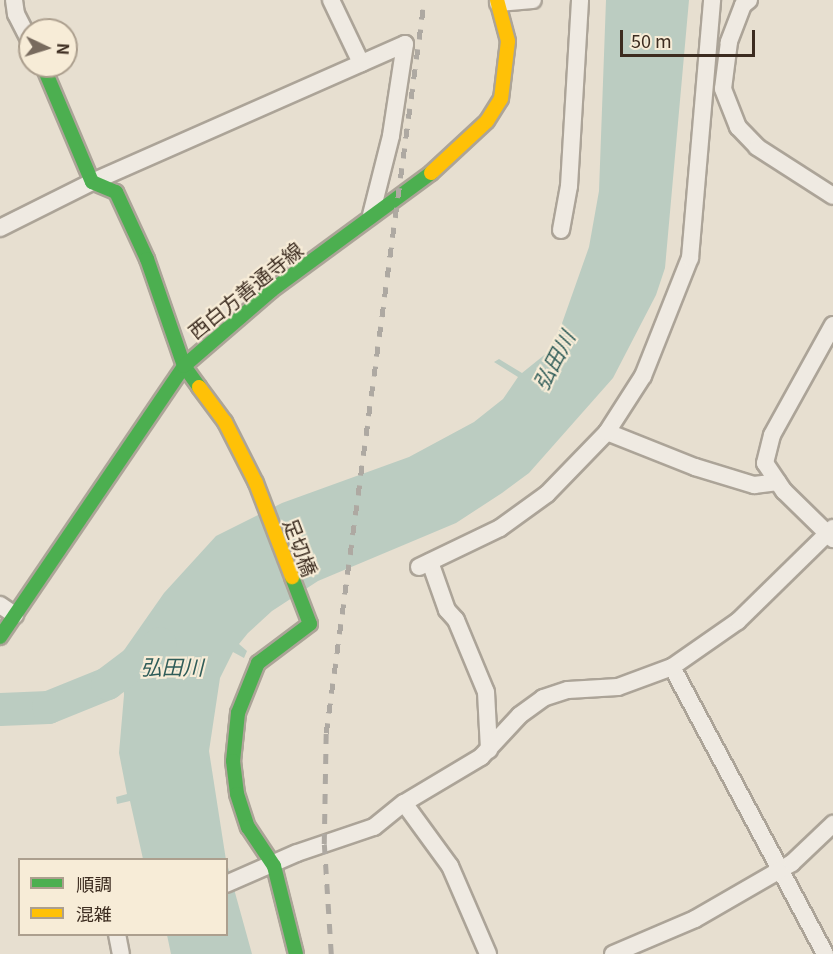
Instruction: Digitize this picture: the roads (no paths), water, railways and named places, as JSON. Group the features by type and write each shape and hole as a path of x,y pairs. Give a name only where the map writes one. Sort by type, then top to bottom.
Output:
{"street":[{"path":"14,0 18,18"},
{"path":"331,0 361,63"},
{"path":"498,1 533,0"},
{"path":"561,230 569,186 580,0"},
{"path":"489,750 486,692 456,620 447,610 424,564 500,528 547,494 607,432 643,375 690,258 712,0"},
{"path":"749,0 743,5 729,42 723,89 738,127 757,147 833,196"},
{"name":"西白方善通寺線","path":"0,637 184,366 272,290 371,215 428,176 488,121 501,99 507,73 508,41 498,1"},
{"path":"0,228 92,182 405,44 392,136 371,215"},
{"path":"49,78 74,132 92,182"},
{"name":"足切橋","path":"92,182 116,192 147,259 184,366 225,422 256,483 310,624 269,651 258,663 238,713 233,760 237,794 248,827 274,866"},
{"path":"228,883 274,866 297,853 374,827 404,802 489,750 519,715 543,698 568,690 618,687 672,667 738,621 831,533 778,482 765,464 772,435 833,326"},
{"path":"607,432 695,467 744,482 778,482"},
{"path":"0,605 15,615"},
{"path":"672,667 778,871 825,954"},
{"path":"404,802 450,866 488,954"},
{"path":"613,954 695,919 778,871 833,824"},
{"path":"274,866 296,954"},
{"path":"117,936 121,954"}],"water":[{"name":"弘田川","path":"606,0 689,0 665,268 656,295 613,378 529,473 502,493 456,523 318,581 272,611 248,633 239,644 247,651 244,658 233,652 220,678 209,751 226,858 143,858 130,801 117,804 116,797 127,794 119,753 124,695 122,653 164,593 216,536 282,503 409,457 474,422 503,399 518,377 494,362 499,359 522,373 548,352 560,329 589,247 599,191"},
{"path":"228,867 252,954 171,954 167,936 228,936"}],"waterway":[{"path":"0,709 48,707 107,683 160,643"}],"railway":[{"path":"331,954 324,844 326,733 424,0"}]}
